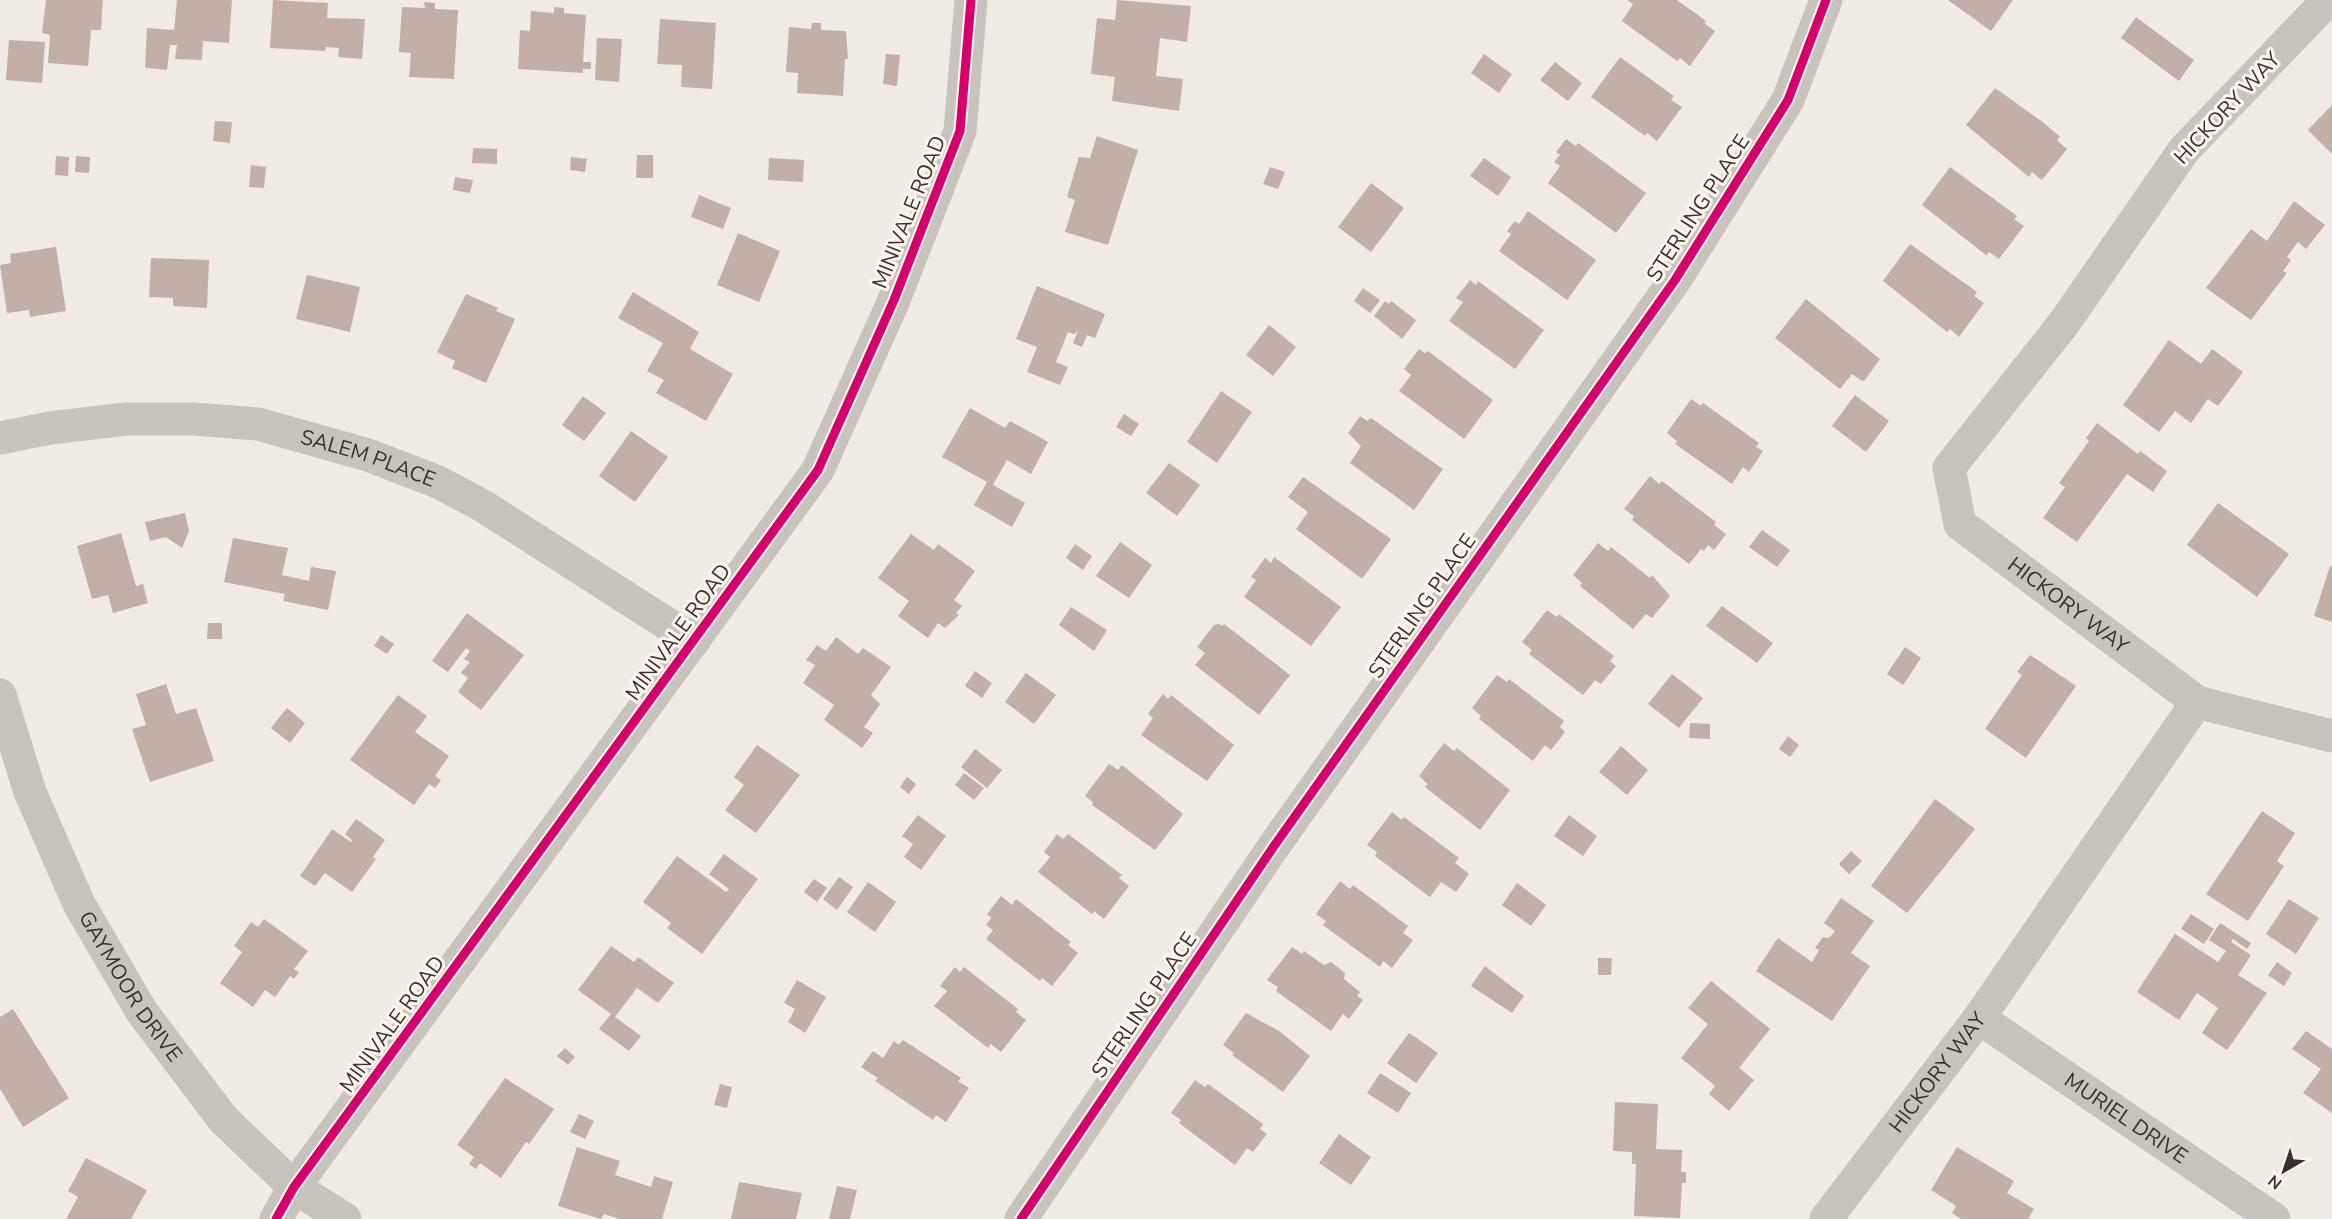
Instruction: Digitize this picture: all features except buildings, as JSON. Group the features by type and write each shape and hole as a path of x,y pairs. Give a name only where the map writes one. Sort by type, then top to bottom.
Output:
{"street":[{"name":"MINIVALE ROAD","path":"276,1219 294,1188 818,470 894,300 960,131 970,0"},
{"name":"STERLING PLACE","path":"1021,1219 1274,846 1675,280 1788,100 1826,0"},
{"name":"HICKORY WAY","path":"1826,1219 1979,1018 2197,702 1960,524 1949,468 2064,323 2184,150 2328,0"},
{"name":"SALEM PLACE","path":"0,438 50,428 126,419 194,418 258,424 368,455 438,482 483,506 694,641"},
{"name":"GAYMOOR DRIVE","path":"0,695 30,792 79,904 142,1012 223,1119 294,1188 345,1219"},
{"path":"2197,702 2332,736"},
{"name":"MURIEL DRIVE","path":"1979,1018 2274,1219"}],"cycle path":[{"path":"276,1219 294,1187 818,470 894,300 960,131 971,0"},
{"path":"1021,1219 1274,846 1675,280 1788,100 1826,0"}]}
